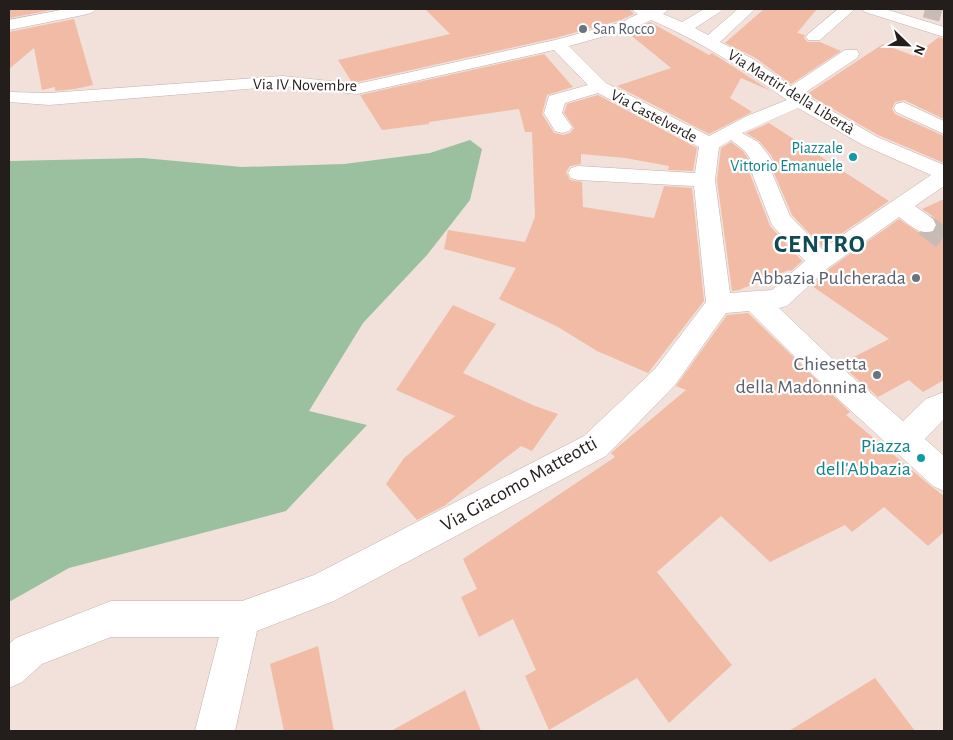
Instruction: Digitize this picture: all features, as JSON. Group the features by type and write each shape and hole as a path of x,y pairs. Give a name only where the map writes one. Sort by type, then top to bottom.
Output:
{"street":[{"path":"9,25 88,9"},
{"path":"690,26 715,9"},
{"path":"690,26 729,9"},
{"path":"710,42 747,9"},
{"path":"814,37 848,9"},
{"path":"870,9 944,32"},
{"path":"888,9 944,26"},
{"name":"Via Martiri della Libertà","path":"651,10 690,26 710,42 747,63 796,98 870,141 940,168"},
{"name":"Via IV Novembre","path":"9,97 49,99 283,81 357,89 558,44 628,25 651,10"},
{"name":"Via Castelverde","path":"558,44 600,87 709,144"},
{"path":"851,54 796,98 709,144 704,180 719,304 778,299 820,262 899,206 940,168"},
{"name":"Via Castelverde","path":"562,127 554,113 556,100 600,87"},
{"path":"903,108 944,128"},
{"path":"740,139 752,146 762,161 762,173 780,220 820,262"},
{"path":"578,173 704,180"},
{"path":"899,206 925,225"},
{"path":"755,301 833,377 944,476"},
{"name":"Via Giacomo Matteotti","path":"9,669 30,651 111,619 242,620 322,589 595,446 665,377 719,304"},
{"path":"904,440 936,408 944,404"},
{"path":"215,731 242,620"}],"green space":[{"path":"470,140 482,149 470,200 427,255 363,323 309,411 367,425 286,511 69,568 9,602 9,161 143,158 242,167 344,164 430,153"}],"building":[{"path":"9,9 57,9 9,18"},
{"path":"425,9 629,9 634,14 621,20 555,38 357,82 351,81 338,60 450,34"},
{"path":"764,9 817,9 797,33 805,35 804,38 808,42 820,42 841,51 791,84 754,57 725,43"},
{"path":"74,19 93,85 55,91 55,87 42,90 34,48 9,69 9,32"},
{"path":"650,22 709,55 712,53 771,91 741,78 730,98 752,112 709,134 617,86 671,68 627,32"},
{"path":"939,37 944,39 944,119 904,100 895,102 892,109 895,114 944,136 944,163 878,135 807,94 883,44 914,56"},
{"path":"544,54 573,87 547,95 542,114 554,133 563,135 570,133 574,128 564,113 567,104 598,95 697,148 693,171 668,170 669,166 625,158 581,154 581,164 570,166 566,172 570,180 582,182 583,207 654,218 664,186 692,188 704,301 648,373 597,351 558,327 499,299 516,268 444,249 448,230 525,242 535,217 532,132 525,132 519,109 382,130 360,95"},
{"path":"769,123 889,201 822,247 792,215 774,173 774,161 771,155 759,141 746,133"},
{"path":"731,142 743,151 750,162 750,174 770,226 802,261 791,271 789,270 732,291 717,180 721,148"},
{"path":"944,199 944,380 923,392 909,380 878,397 840,364 889,339 812,286 829,269 899,219 918,232 933,233 938,224 934,217 922,209"},
{"path":"453,305 496,324 463,373 535,406 558,414 532,451 521,446 444,506 417,520 386,484 404,458 455,416 396,390"},
{"path":"748,313 850,412 846,415 944,496 944,532 928,546 884,507 852,532 845,525 770,562 721,516 657,572 732,665 669,723 637,678 549,730 525,676 536,670 513,619 479,637 461,597 477,589 463,559 615,457 611,453 686,390 676,386 727,315"},
{"path":"318,646 334,731 284,731 270,664"},
{"path":"875,678 915,731 789,731"},
{"path":"465,690 481,731 391,731"}],"tunnel":[{"path":"925,9 944,14"},
{"path":"925,225 944,239"}],"place":[{"name":"San Rocco","path":"583,29"},
{"name":"Piazzale Vittorio Emanuele","path":"853,157"},
{"name":"Abbazia Pulcherada","path":"916,278"},
{"name":"Chiesetta della Madonnina","path":"877,375"},
{"name":"Piazza dell'Abbazia","path":"921,458"}],"district":[{"name":"CENTRO","path":"820,244"}]}
